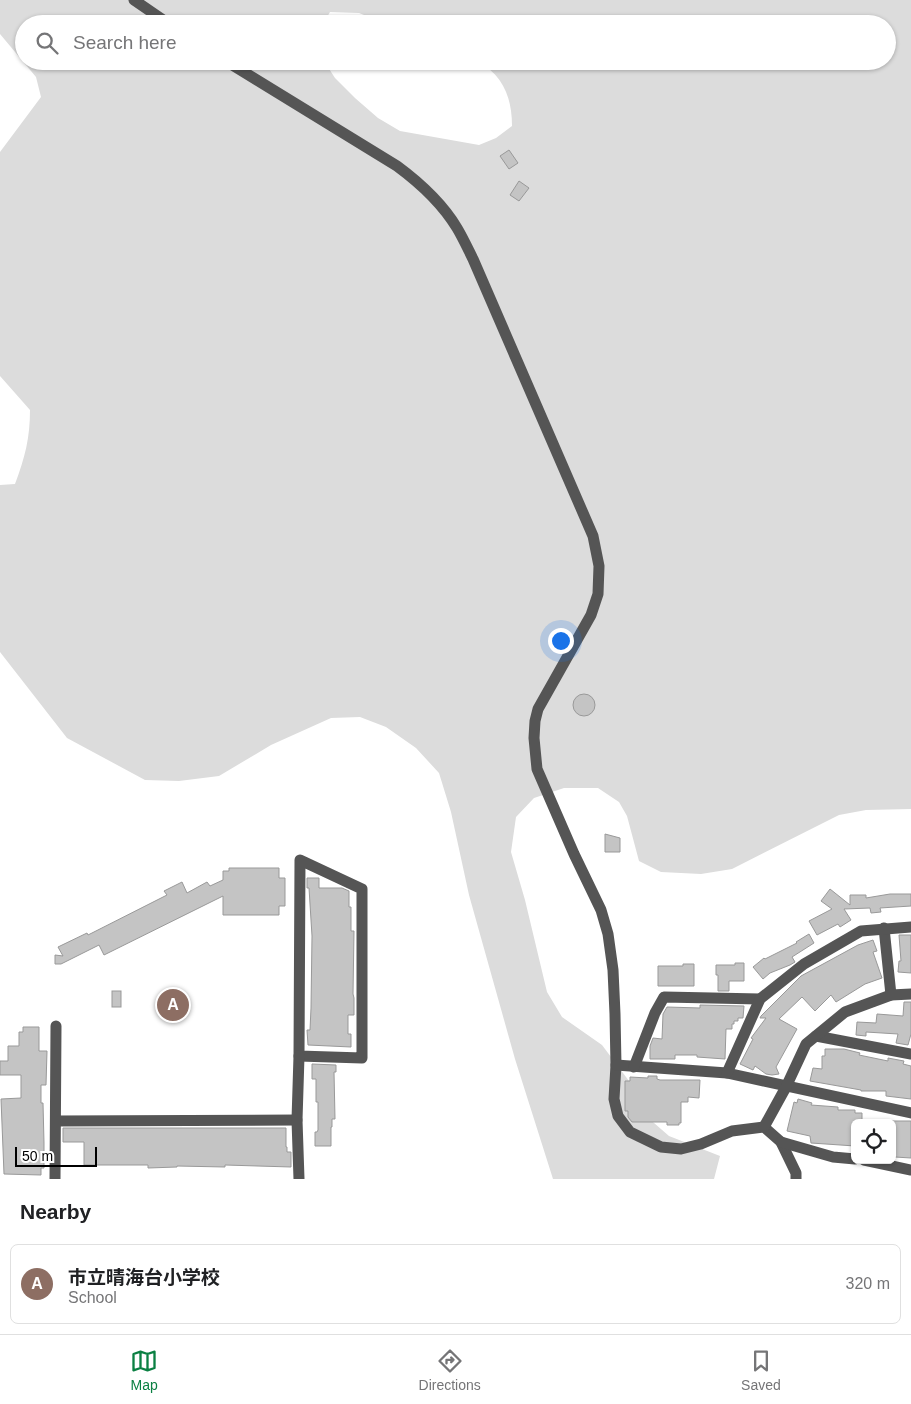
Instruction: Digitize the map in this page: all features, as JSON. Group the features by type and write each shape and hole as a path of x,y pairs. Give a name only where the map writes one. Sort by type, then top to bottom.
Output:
{"street":[{"path":"134,0 156,15"},
{"path":"241,70 397,166 418,182 457,227 473,259 593,536 599,566 598,594 591,615 538,709 534,721 534,753 537,769 601,910 608,934 613,970 616,1066 614,1099 618,1116 630,1132 661,1147 681,1149 701,1144 732,1131 764,1127 781,1142 796,1173 796,1179"},
{"path":"290,1179 299,1179 298,1120 300,860 362,889 362,1058 299,1056"},
{"path":"728,1073 760,999 804,964 861,931 911,927"},
{"path":"884,928 891,995"},
{"path":"764,1127 786,1087 806,1044 845,1012 891,995 911,994"},
{"path":"634,1067 655,1013 664,997 760,999"},
{"path":"55,1179 56,1026"},
{"path":"816,1036 911,1054"},
{"path":"616,1066 728,1073 911,1113"},
{"path":"56,1120 298,1120"},
{"path":"781,1142 832,1157 851,1159"},
{"path":"883,1164 911,1170"}],"shaded area":[{"path":"0,0 911,0 911,809 866,810 839,815 732,869 701,874 661,872 639,861 627,816 619,802 598,788 564,788 534,798 516,817 511,852 525,900 547,992 562,1017 602,1045 632,1085 646,1116 669,1136 720,1156 714,1179 553,1179 515,1059 469,895 451,812 439,773 416,748 386,727 360,717 331,718 271,745 219,776 179,781 145,780 67,738 0,652 0,485 15,484 26,447 30,410 0,376 0,152 41,97 36,77 30,70 330,70 355,98 378,118 400,131 479,145 496,138 512,126 512,115 508,97 500,81 490,70 896,70 896,15 364,15 359,13 330,12 328,15 15,15 15,52 0,34"}],"building":[{"path":"509,150 518,163 509,169 500,156"},
{"path":"519,181 529,188 519,201 510,195"},
{"path":"584,694 592,697 595,705 592,713 584,716 576,713 573,705 576,697"},
{"path":"605,834 620,838 620,852 605,852"},
{"path":"229,868 279,868 279,878 285,878 285,906 279,906 279,915 223,915 223,896 104,955 99,945 61,964 55,964 55,955 63,956 58,947 87,933 88,935 167,895 164,891 182,882 187,893 207,882 210,886 223,880 223,871 229,871"},
{"path":"307,878 319,878 319,888 342,888 349,891 351,931 354,931 354,1015 348,1015 348,1034 351,1034 351,1047 308,1045 307,1030 310,1030 311,1008 312,936"},
{"path":"830,889 850,905 850,895 866,895 866,898 890,894 911,894 911,906 880,908 881,912 871,913 870,908 844,909 851,920 840,927 838,924 817,935 809,921 832,909 821,901"},
{"path":"809,934 814,943 792,957 795,962 790,965 770,973 763,979 753,967 764,958 797,943"},
{"path":"899,935 911,935 911,973 898,972 899,961 901,961"},
{"path":"873,940 877,951 873,952 882,978 865,984 836,1002 831,995 815,1011 802,997 779,1019 797,1029 776,1067 779,1074 766,1074 755,1066 753,1070 740,1064 753,1039 751,1038 766,1018 760,1018 761,1016 801,976 858,945"},
{"path":"735,963 744,963 744,981 729,981 729,991 718,991 716,965 735,965"},
{"path":"683,964 694,964 694,986 658,986 658,966 683,966"},
{"path":"112,991 121,991 121,1007 112,1007"},
{"path":"904,1002 911,1002 911,1034 908,1045 896,1043 898,1034 866,1032 866,1036 856,1035 857,1022 876,1023 877,1014 903,1016"},
{"path":"700,1005 744,1006 743,1018 738,1018 738,1021 734,1021 732,1029 726,1029 725,1059 697,1057 697,1055 675,1055 675,1059 650,1059 650,1046 653,1038 662,1039 663,1014 667,1007 700,1008"},
{"path":"23,1027 39,1027 39,1051 47,1051 46,1085 41,1085 44,1168 41,1168 41,1175 4,1174 1,1099 21,1098 21,1075 0,1075 0,1061 8,1061 8,1046 19,1046 19,1032 23,1032"},
{"path":"825,1049 844,1049 860,1053 859,1055 888,1061 888,1058 904,1061 903,1064 911,1066 911,1099 886,1096 886,1091 861,1091 810,1081 813,1068 822,1069 822,1056 825,1056"},
{"path":"312,1064 336,1065 336,1072 334,1072 335,1119 332,1119 331,1146 315,1146 315,1132 318,1130 318,1102 316,1102 316,1079 312,1079"},
{"path":"648,1076 657,1076 657,1079 660,1080 700,1080 699,1098 688,1097 688,1102 681,1102 681,1123 679,1125 667,1125 667,1122 632,1122 628,1117 628,1111 625,1111 625,1081 630,1081 630,1077 648,1078"},
{"path":"798,1099 812,1103 811,1105 838,1107 838,1110 855,1110 855,1113 862,1113 862,1119 851,1119 851,1146 811,1143 810,1136 787,1131 794,1102 797,1103"},
{"path":"896,1121 911,1121 911,1158 896,1157"},
{"path":"63,1128 286,1128 286,1147 287,1152 291,1152 291,1167 225,1165 225,1167 177,1166 148,1168 148,1165 84,1165 84,1142 63,1142"}],"place":[{"name":"市立晴海台小学校","path":"173,1005"}]}
